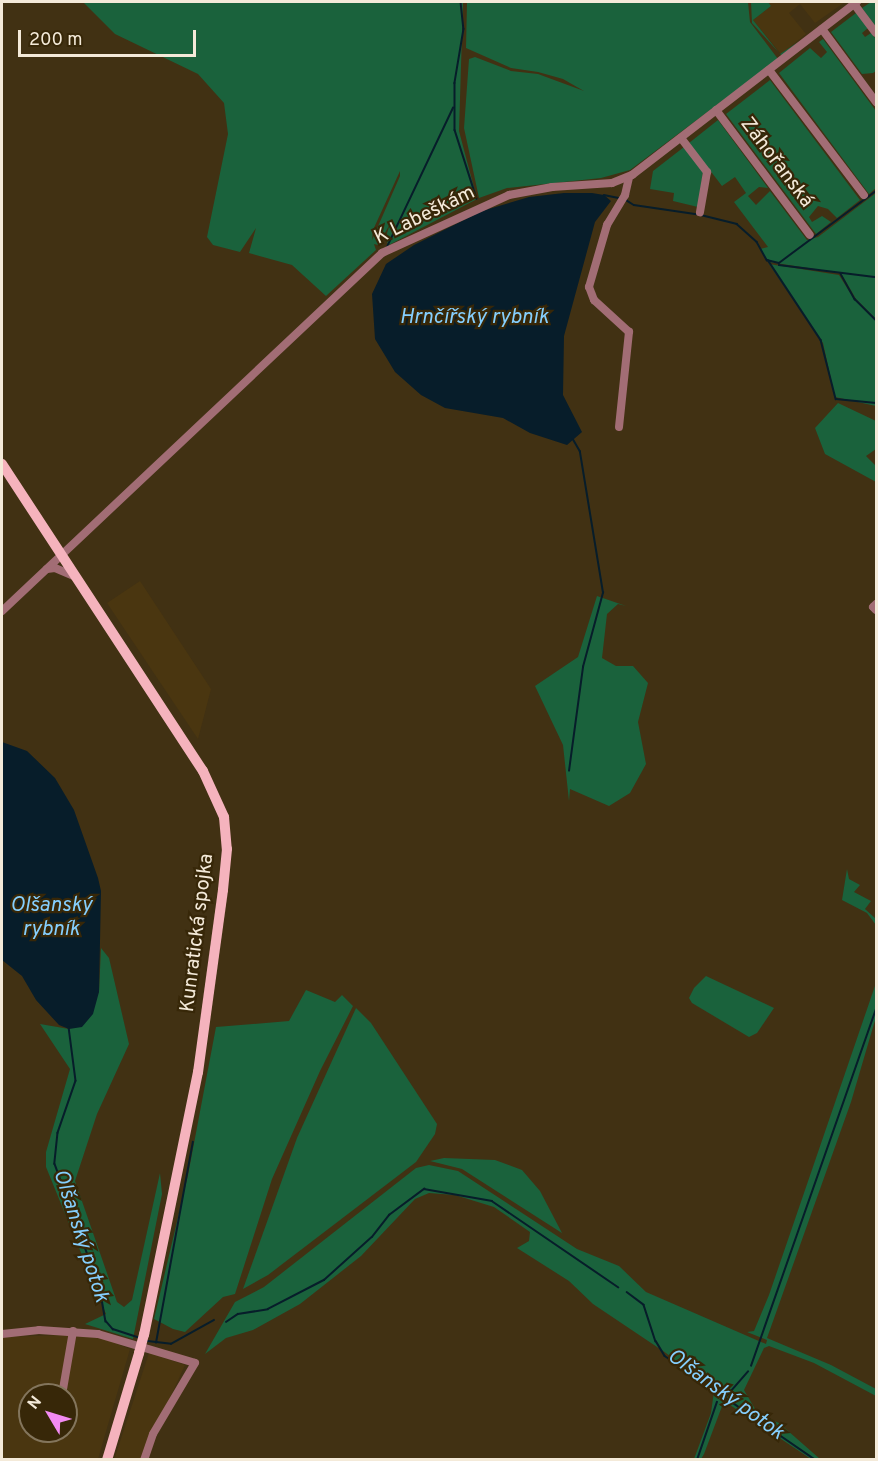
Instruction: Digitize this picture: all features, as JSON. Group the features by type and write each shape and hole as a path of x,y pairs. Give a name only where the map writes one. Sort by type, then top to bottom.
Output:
{"main road":[{"name":"Kunratická spojka","path":"2,464 203,771 221,807 226,832 223,890 198,1072 144,1334 107,1460"}],"street":[{"name":"K Labeškám","path":"2,611 382,253 509,195 552,187 612,183 629,177 856,3"},
{"path":"856,3 876,33"},
{"path":"822,29 876,102"},
{"path":"769,70 864,195"},
{"name":"Záhořanská","path":"716,110 810,235"},
{"path":"681,138 707,172 700,212"},
{"path":"619,427 629,332 594,300 589,287 607,225 625,195 629,177"},
{"path":"48,537 59,545 76,540"},
{"path":"46,569 56,568 74,576"},
{"path":"2,1334 73,1331 115,1337 195,1363 153,1434 144,1460"},
{"path":"64,1383 73,1331"}],"shaded area":[{"path":"768,2 845,2 815,23 800,4 789,13 806,34 781,54 753,20 771,6"},
{"path":"140,581 211,689 198,739 107,603"},
{"path":"68,1335 102,1338 130,1349 98,1459 2,1459 2,1337"},
{"path":"149,1353 185,1365 142,1459 114,1460"}],"green space":[{"path":"83,2 463,2 459,131 477,199 389,245 385,239 390,224 378,245 374,244 376,250 326,296 292,265 249,253 256,228 240,252 213,245 207,237 228,134 224,103 198,74 115,34","holes":["400,171 400,176 372,240 373,230"]},
{"path":"467,2 748,2 750,22 778,59 630,170 601,178 507,188 479,198 464,128 469,59 475,57 511,71 538,74 584,91 563,79 511,68 466,48"},
{"path":"751,2 768,2 771,6 753,20 779,52 752,23"},
{"path":"871,2 876,2 876,27 862,8"},
{"path":"856,13 868,28 862,33 865,37 871,33 876,39 876,71 873,73 862,74 831,32"},
{"path":"823,39 876,111 876,188 869,194 779,73 810,48 821,58 827,52 819,42"},
{"path":"798,42 782,56 780,54"},
{"path":"770,80 860,200 837,218 828,209 818,206 809,217 812,222 822,216 831,222 816,234 726,114"},
{"path":"718,120 768,188 759,187 748,196 756,205 770,191 807,240 818,237 876,193 876,319 856,299 841,273 769,262 760,249 768,247 734,202 746,193 735,177 722,186 689,143"},
{"path":"684,147 703,172 698,207 673,201 674,193 650,189 653,171"},
{"path":"769,264 839,275 854,299 876,321 876,406 835,397 823,343"},
{"path":"838,403 876,421 876,449 866,456 876,466 876,482 825,454 815,428"},
{"path":"597,596 626,606 618,604 607,614 602,658 616,666 633,666 648,683 638,722 646,764 630,793 609,806 570,789 569,801 563,745 535,686 578,657"},
{"path":"847,869 849,879 860,885 854,892 871,901 865,909 876,919 876,925 867,913 842,900"},
{"path":"101,948 109,958 129,1044 97,1114 75,1181 117,1302 124,1307 132,1300 160,1173 162,1194 133,1339 85,1324 106,1314 46,1167 46,1152 70,1069 40,1024 69,1029 99,992"},
{"path":"706,976 774,1008 757,1033 749,1037 692,1003 689,998 694,988"},
{"path":"876,983 876,1017 851,1102 767,1338 831,1365 876,1389 876,1396 814,1363 769,1346 764,1348 744,1390 758,1414 779,1423 820,1459 811,1459 724,1401 704,1454 701,1459 694,1459 711,1413 714,1391 666,1353 593,1304 569,1281 517,1248 529,1241 530,1232 494,1207 455,1195 429,1193 415,1199 361,1256 300,1304 253,1330 226,1338 205,1354 235,1302 264,1287 416,1168 429,1165 458,1171 577,1249 619,1266 646,1292 766,1344 767,1340 747,1332 754,1331 769,1295"},
{"path":"306,990 335,1002 342,995 353,1006 320,1071 272,1179 235,1294 223,1297 185,1332 173,1329 154,1319 188,1175 216,1027 289,1021"},
{"path":"356,1008 371,1023 437,1124 435,1134 416,1162 268,1275 243,1289 297,1138"},
{"path":"444,1158 495,1160 522,1170 540,1191 562,1233 601,1258 462,1169 430,1161"}],"water":[{"name":"Hrnčířský rybník","path":"564,193 604,195 611,201 595,222 564,336 563,395 582,432 567,445 530,433 503,418 445,408 421,395 395,372 375,339 372,294 386,264 414,245 482,211 529,197"},
{"name":"Olšanský rybník","path":"2,742 27,751 55,778 74,810 98,878 101,891 99,992 93,1014 82,1027 69,1029 59,1025 36,1000 22,976 2,960"}],"waterway":[{"path":"461,2 464,29 455,83 455,130 477,199"},
{"path":"387,247 453,108"},
{"path":"701,215 737,224 757,242 767,260 779,263 876,191"},
{"path":"604,195 620,198"},
{"path":"626,200 634,205 696,214"},
{"path":"768,260 821,340 836,399 876,403"},
{"path":"779,265 876,277"},
{"path":"841,274 855,299 876,320"},
{"path":"569,771 583,667 603,593 580,452 573,440"},
{"path":"751,1366 876,1010"},
{"name":"Olšanský potok","path":"69,1027 76,1081 58,1133 55,1164 100,1288 106,1321 113,1329 138,1337"},
{"path":"156,1343 193,1142"},
{"name":"Olšanský potok","path":"226,1322 238,1314 268,1309 324,1280 372,1237 389,1215 424,1189 492,1201 618,1287"},
{"name":"Olšanský potok","path":"627,1292 644,1305 656,1341 665,1356 816,1460"},
{"name":"Olšanský potok","path":"148,1341 171,1344 214,1320"},
{"path":"725,1398 748,1372"},
{"path":"697,1460 717,1402"}]}
